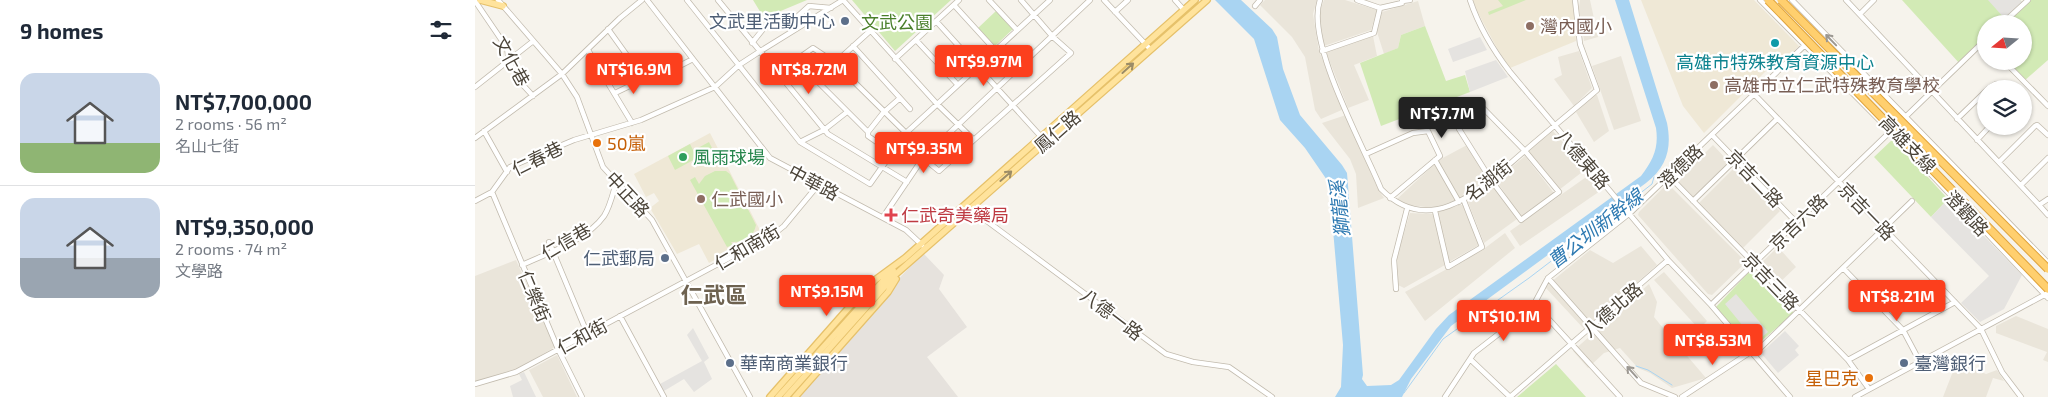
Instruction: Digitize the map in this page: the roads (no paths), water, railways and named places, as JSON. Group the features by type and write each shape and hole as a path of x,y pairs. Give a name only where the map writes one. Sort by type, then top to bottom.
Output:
{"highway":[{"name":"高雄支線","path":"1767,0 2047,293"},
{"name":"高雄支線","path":"1781,0 2048,269"}],"main road":[{"name":"鳳仁路","path":"770,397 908,264 923,246 1040,136 1195,0"},
{"name":"鳳仁路","path":"967,206 1207,0"},
{"path":"477,1 503,6"},
{"name":"鳳仁路","path":"786,397 905,258 923,246"},
{"name":"鳳仁路","path":"778,397 868,301"},
{"name":"鳳仁路","path":"795,397 868,301"}],"street":[{"name":"中正路","path":"498,0 532,42 562,74 577,97 603,167 652,220 750,397"},
{"path":"475,138 562,74 608,29 642,0"},
{"name":"中華路","path":"647,0 770,158 883,217 914,236 923,246"},
{"path":"687,0 800,142 870,184 906,133 1033,13 1050,0"},
{"path":"717,0 759,52 779,72 824,130 907,182"},
{"path":"843,0 937,104 973,139"},
{"name":"仁春巷","path":"492,192 510,167 590,135 632,123 715,87 739,65 843,0"},
{"path":"895,58 959,0"},
{"path":"989,0 1016,29"},
{"path":"923,158 939,171 1071,53 1053,37 1021,0"},
{"path":"883,217 923,158 1090,0"},
{"path":"1104,0 1150,49"},
{"path":"1115,12 1128,0"},
{"path":"1175,0 1183,9"},
{"path":"1255,6 1260,0"},
{"name":"名湖街","path":"1320,0 1316,17 1322,51 1381,189 1390,198 1407,209 1435,211 1462,201 1491,180 1597,90 1580,44 1575,0"},
{"path":"1357,0 1379,8 1410,0"},
{"name":"八德東路","path":"1470,0 1480,25 1495,52 1554,126 1630,213 1668,260 1753,352 1790,397"},
{"name":"澄觀路","path":"1760,0 2047,293"},
{"name":"澄觀路","path":"1792,0 2048,263"},
{"path":"1846,0 1957,120 2021,184 2048,215"},
{"path":"1860,14 1874,0"},
{"path":"2012,15 2028,0"},
{"name":"文化巷","path":"477,1 507,48 509,62 522,84 533,96"},
{"path":"954,5 995,50"},
{"path":"752,43 765,28 783,16 797,17 809,6 831,8"},
{"path":"1322,51 1374,33 1379,8"},
{"path":"936,21 1045,141"},
{"path":"608,29 644,79 650,81 693,59"},
{"path":"870,31 816,80 868,132 868,136 881,145"},
{"path":"916,40 957,84"},
{"path":"475,87 532,42"},
{"path":"853,46 910,109"},
{"name":"澄德路","path":"1548,278 1630,213 1804,46"},
{"path":"779,72 810,48 834,62 883,113 906,133"},
{"name":"京吉六路","path":"1711,305 1977,49"},
{"path":"587,50 632,123"},
{"path":"2013,70 2048,106"},
{"path":"615,93 644,79"},
{"name":"京吉一路","path":"1754,94 1981,329 2002,372 2021,397"},
{"path":"868,132 883,113 900,98"},
{"path":"1957,120 1977,100"},
{"path":"1479,111 1487,111 1525,151 1559,192 1521,220 1491,180 1457,124 1479,111"},
{"path":"800,142 824,130 847,112"},
{"path":"1693,201 1777,119"},
{"path":"1999,162 2035,126 2048,136"},
{"path":"484,131 507,172"},
{"path":"1367,154 1413,133 1428,131 1440,156 1390,198"},
{"name":"京吉二路","path":"1713,135 1796,222"},
{"path":"1977,140 1982,135"},
{"path":"2021,184 2048,158"},
{"path":"1435,160 1462,201 1482,247 1448,266 1435,211"},
{"name":"京吉三路","path":"1669,176 1848,360 1869,389"},
{"name":"仁信巷","path":"522,265 553,252 579,236 605,215 616,183"},
{"name":"仁和南街","path":"687,281 774,234 784,226 819,184"},
{"path":"475,201 492,192"},
{"name":"仁樂街","path":"492,192 558,349 582,397"},
{"path":"2039,205 2048,199"},
{"path":"1684,396 1753,352 1801,311 1912,201"},
{"name":"八德一路","path":"967,206 1166,354 1193,362 1229,367 1272,397"},
{"path":"1396,289 1394,260 1407,209"},
{"path":"549,242 587,334"},
{"name":"八德北路","path":"1510,397 1668,260"},
{"path":"1843,268 1903,330 1920,362"},
{"path":"1445,397 1474,354 1529,311 1548,278 1641,383 1674,397"},
{"name":"仁和街","path":"475,384 513,374 687,281"},
{"path":"1855,397 2047,293"},
{"path":"1535,302 1620,397"},
{"path":"1848,360 1955,302"},
{"path":"620,316 664,397"},
{"path":"1470,359 1510,397"}],"water":[{"name":"獅龍溪","path":"1215,0 1241,0 1272,29 1277,37 1283,69 1300,115 1347,173 1362,379 1367,386 1391,385 1399,380 1436,329 1449,315 1641,176 1649,165 1656,148 1656,128 1615,0 1629,0 1667,123 1669,141 1666,156 1659,170 1646,183 1451,326 1411,379 1402,397 1335,397 1341,387 1343,345 1329,183 1305,148 1280,120 1254,39"}],"waterway":[{"name":"曹公圳新幹線","path":"1625,205 1652,184 1654,177"},
{"name":"曹公圳新幹線","path":"1404,393 1443,339 1529,278 1622,207"},
{"path":"1636,366 1648,370 1672,385"}],"place":[{"name":"文武里活動中心","path":"845,21"},
{"name":"灣內國小","path":"1530,26"},
{"name":"高雄市特殊教育資源中心","path":"1775,43"},
{"name":"高雄市立仁武特殊教育學校","path":"1714,85"},
{"name":"50嵐","path":"597,143"},
{"name":"風雨球場","path":"683,157"},
{"name":"仁武國小","path":"701,199"},
{"name":"仁武奇美藥局","path":"891,215"},
{"name":"仁武郵局","path":"665,258"},
{"name":"華南商業銀行","path":"730,363"},
{"name":"臺灣銀行","path":"1904,363"},
{"name":"星巴克","path":"1869,378"}],"district":[{"name":"仁武區","path":"714,294"}],"park label":[{"name":"文武公園","path":"897,22"}]}
